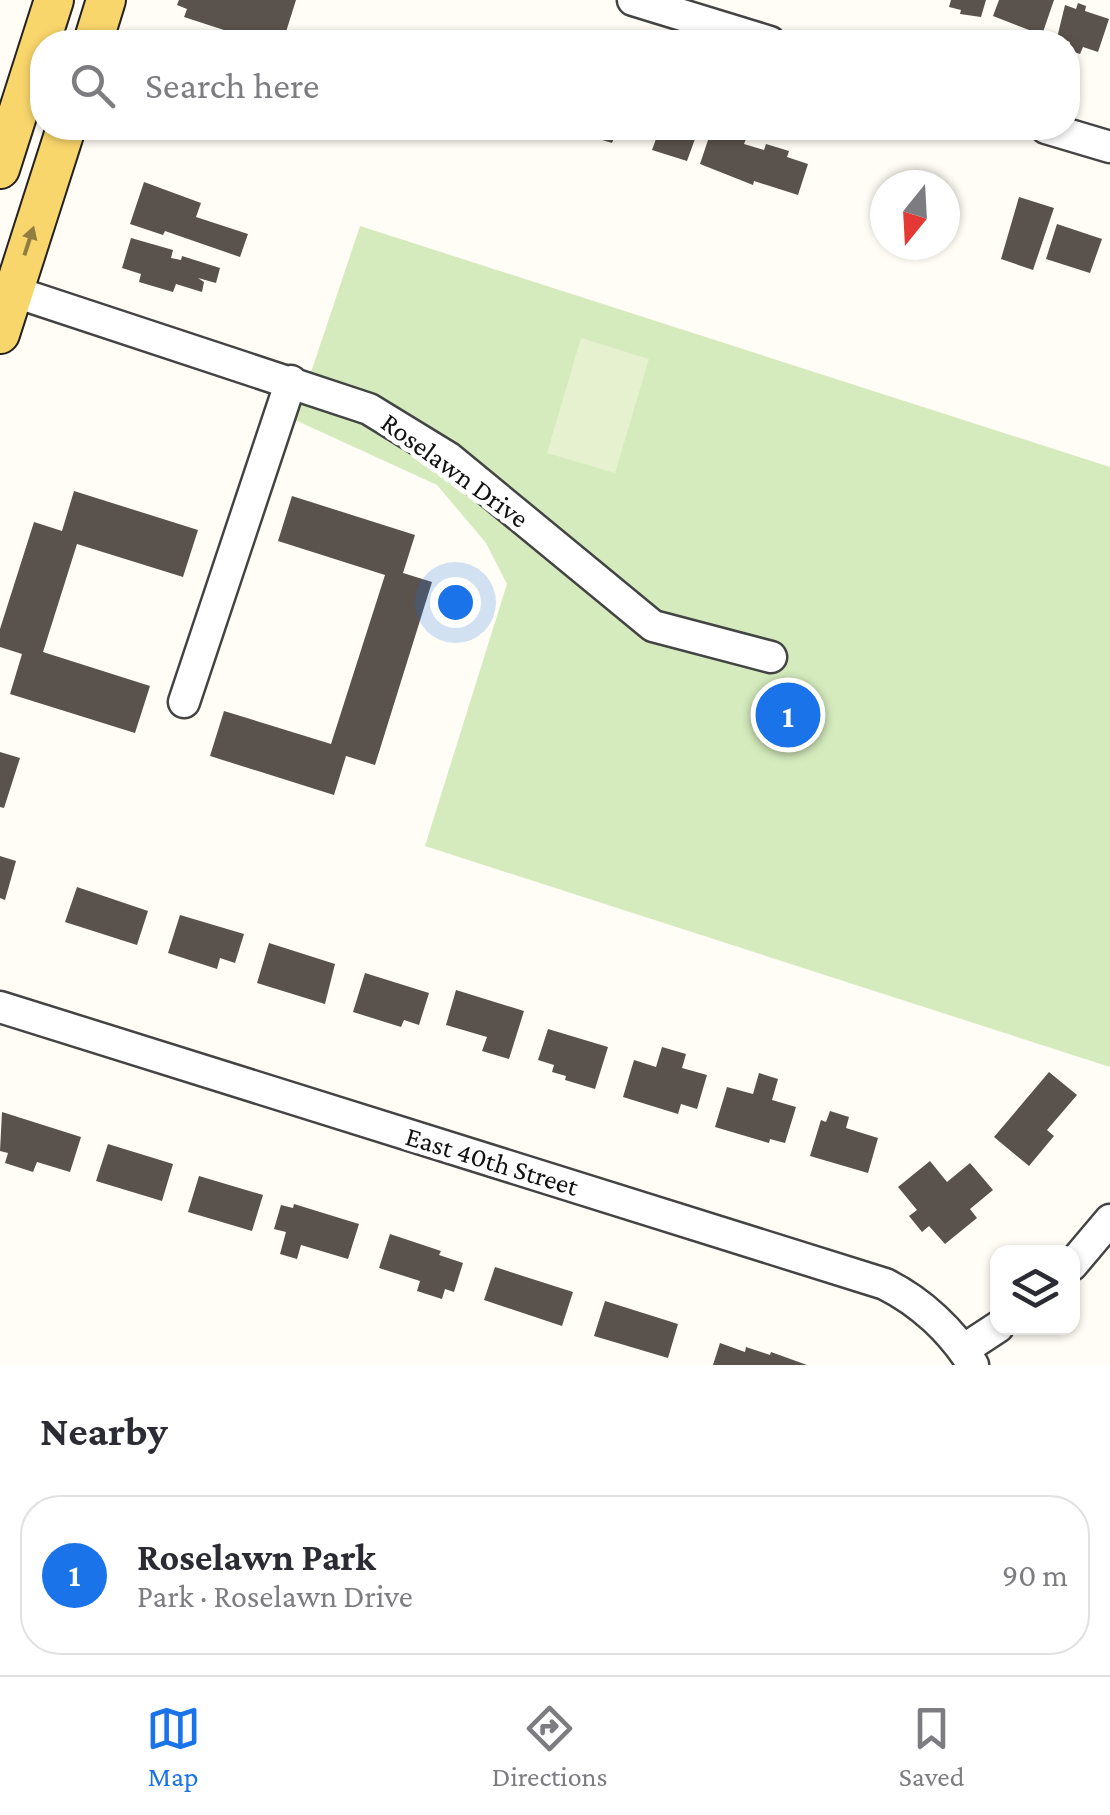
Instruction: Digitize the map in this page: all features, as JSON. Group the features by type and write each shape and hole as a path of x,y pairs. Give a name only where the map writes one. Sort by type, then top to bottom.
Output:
{"main road":[{"path":"44,30 54,0"},
{"path":"96,30 106,0"},
{"path":"0,170 30,76"},
{"path":"0,334 7,289 62,140"}],"street":[{"path":"633,0 731,30"},
{"path":"1080,138 1110,147"},
{"name":"Roselawn Drive","path":"7,289 369,409 449,458 653,626 771,657"},
{"path":"184,702 291,381"},
{"name":"East 40th Street","path":"0,1008 873,1280 917,1303 968,1357"},
{"path":"1080,1256 1110,1220"},
{"path":"968,1357 991,1335"}],"green space":[{"path":"360,226 1110,467 1110,1067 425,846 507,584 486,543 437,485 295,420"},
{"path":"581,338 649,359 615,473 547,453"}],"building":[{"path":"179,0 296,0 287,30 224,30 184,17 187,9 177,5"},
{"path":"951,0 986,0 981,17 960,14 961,10 949,7"},
{"path":"999,0 1054,0 1044,30 1029,30 993,16"},
{"path":"1078,3 1086,6 1085,11 1109,19 1098,52 1083,47 1080,54 1080,30 1059,30 1065,5 1076,9"},
{"path":"656,140 695,140 687,161 652,150"},
{"path":"708,140 746,140 744,144 764,150 766,144 789,151 787,157 808,164 798,195 754,181 753,185 700,164"},
{"path":"144,182 201,203 196,217 248,234 240,257 165,231 163,235 130,224"},
{"path":"1019,197 1054,208 1033,270 1001,259"},
{"path":"1057,224 1102,239 1090,273 1046,259"},
{"path":"131,238 173,250 171,258 181,260 182,256 220,268 216,283 198,278 204,282 202,292 176,284 173,292 139,282 141,274 122,268"},
{"path":"74,491 198,530 183,577 77,544 43,652 150,686 135,733 10,694 22,654 0,647 0,629 34,522 62,531"},
{"path":"292,496 415,535 403,573 432,582 375,765 346,756 334,795 210,756 224,711 331,744 385,575 278,541"},
{"path":"0,752 20,758 4,808 0,807"},
{"path":"0,856 16,861 5,900 0,898"},
{"path":"77,887 148,911 137,945 65,922"},
{"path":"180,915 244,934 235,963 220,958 217,969 168,953"},
{"path":"269,943 335,964 325,1004 257,983"},
{"path":"365,973 429,993 419,1025 404,1020 401,1027 353,1012"},
{"path":"456,990 524,1011 509,1059 482,1051 487,1037 446,1025"},
{"path":"548,1029 608,1047 595,1089 565,1080 566,1076 552,1072 554,1065 538,1060"},
{"path":"662,1047 686,1054 682,1068 707,1075 697,1109 681,1104 678,1114 623,1097 634,1060 656,1067"},
{"path":"1049,1072 1077,1095 1047,1130 1054,1136 1029,1166 994,1137"},
{"path":"759,1073 778,1079 772,1100 796,1107 785,1143 770,1139 769,1143 715,1127 727,1087 753,1094"},
{"path":"830,1111 849,1117 846,1128 878,1138 868,1173 810,1156 821,1120 826,1122"},
{"path":"2,1112 81,1137 70,1172 37,1162 33,1172 5,1163 8,1153 0,1151"},
{"path":"108,1144 173,1164 162,1201 96,1181"},
{"path":"930,1161 947,1182 970,1163 993,1190 970,1209 977,1218 945,1244 929,1226 922,1232 909,1216 917,1210 898,1187"},
{"path":"199,1176 263,1195 252,1231 188,1212"},
{"path":"294,1204 359,1224 348,1259 301,1245 297,1259 280,1254 286,1232 274,1229 281,1205 293,1208"},
{"path":"390,1234 441,1251 439,1255 463,1263 454,1292 445,1289 442,1299 417,1291 420,1281 379,1268"},
{"path":"495,1267 573,1292 562,1326 484,1300"},
{"path":"605,1301 678,1324 668,1358 594,1336"},
{"path":"720,1343 745,1352 746,1347 770,1355 771,1352 807,1365 713,1365"}],"place":[{"name":"Roselawn Park","path":"788,715"}]}
